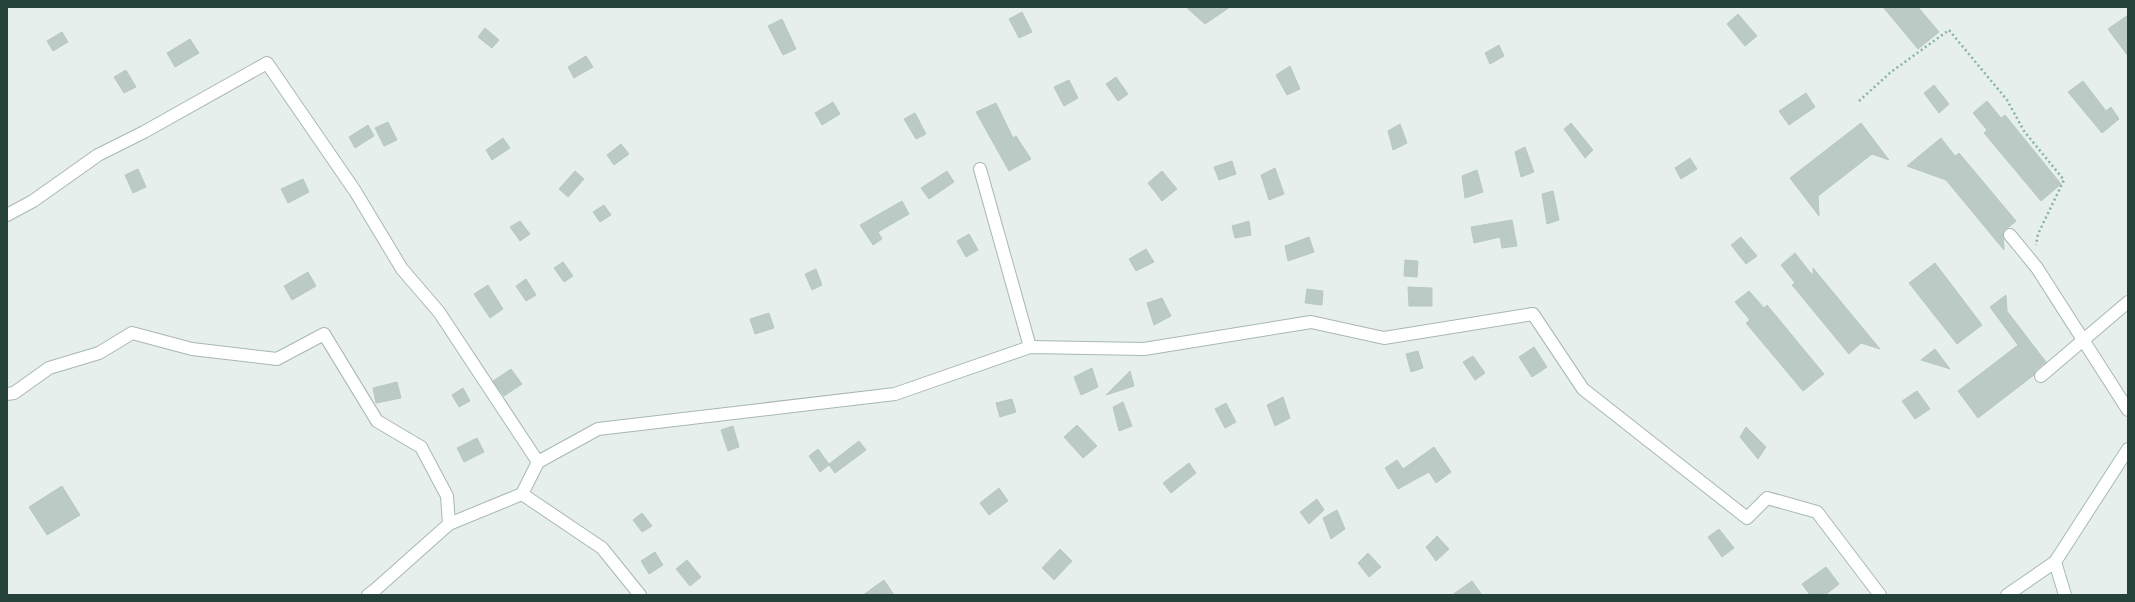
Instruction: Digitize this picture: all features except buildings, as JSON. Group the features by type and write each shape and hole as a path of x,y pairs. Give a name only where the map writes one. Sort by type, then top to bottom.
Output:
{"street":[{"path":"7,215 33,201 98,155 144,132 267,63 355,192 402,270 439,312 538,462"},
{"path":"980,169 1030,347"},
{"path":"2010,235 2037,268 2128,410"},
{"path":"2041,376 2128,302"},
{"path":"368,595 449,524 522,494 538,462 598,429 895,394 1030,347 1144,350 1311,322 1384,338 1533,314 1583,389 1747,518 1767,498 1817,512 1880,595"},
{"path":"7,394 14,393 50,368 99,353 132,333 192,349 276,359 324,334 378,421 421,446 447,496 449,524"},
{"path":"2007,595 2055,562 2128,449"},
{"path":"522,494 602,548 640,595"},
{"path":"2055,562 2064,594"}],"path":[{"path":"1859,101 1891,72 1949,30 2007,100 2024,131 2064,180 2038,234 2035,253 2037,268"}]}
